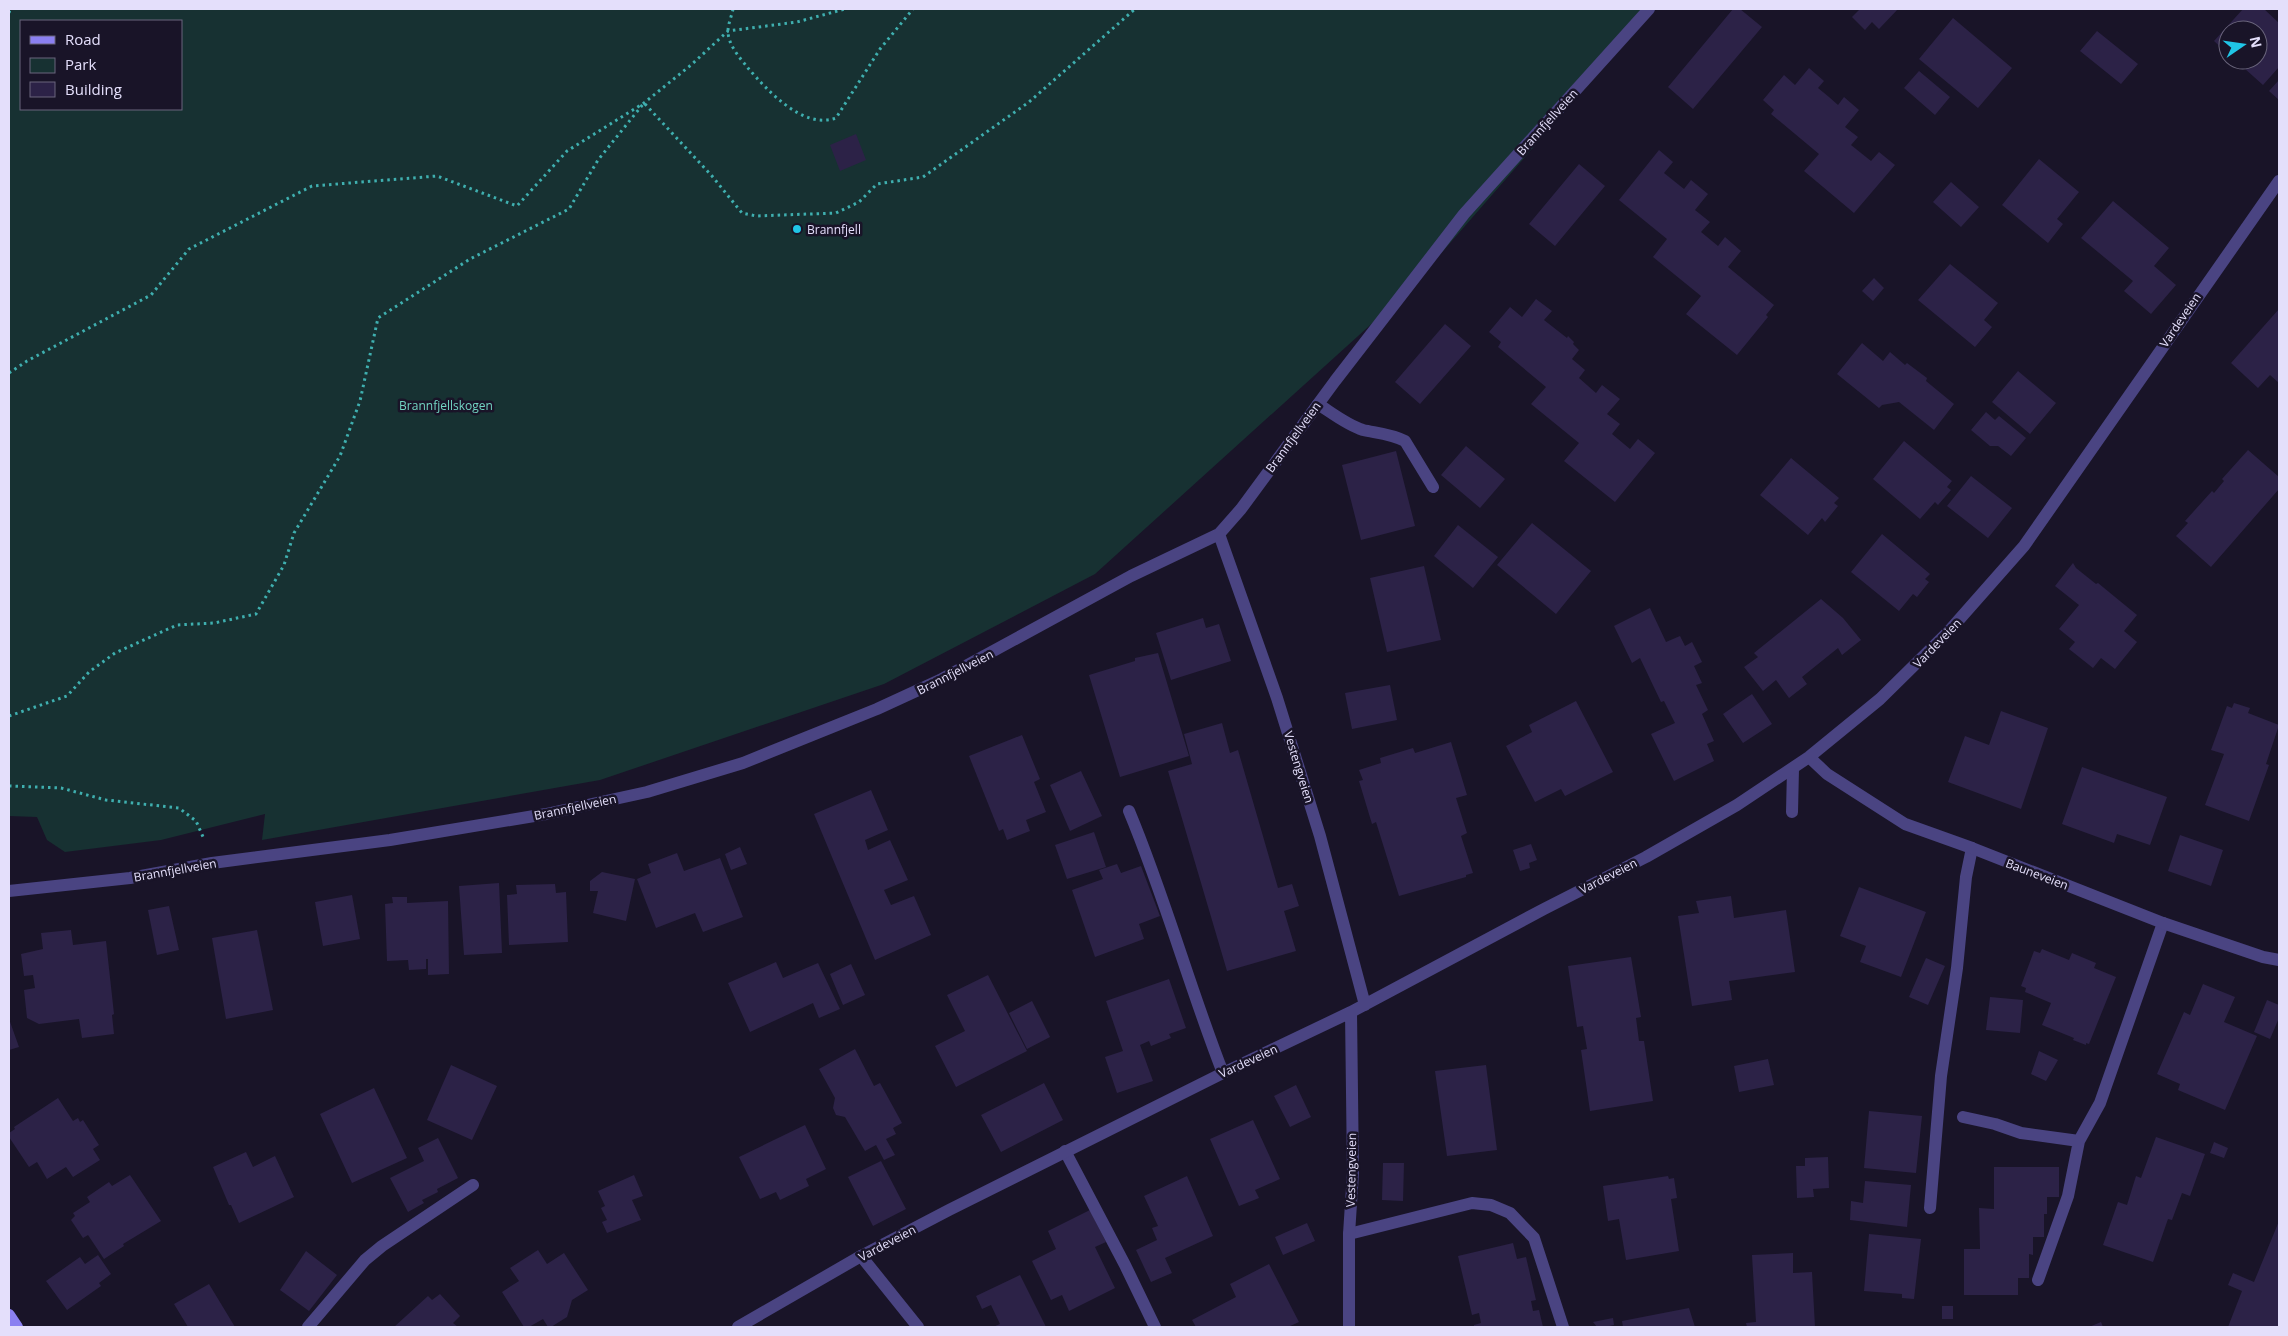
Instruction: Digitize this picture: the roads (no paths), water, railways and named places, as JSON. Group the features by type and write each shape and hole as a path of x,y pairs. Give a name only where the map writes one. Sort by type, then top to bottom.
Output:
{"street":[{"name":"Brannfjellveien","path":"9,891 130,878 212,863 390,840 546,814 648,792 743,763 877,709 940,680 1131,576 1218,534 1241,509 1318,404 1464,214 1649,9"},
{"name":"Vardeveien","path":"738,1327 861,1256 1223,1072 1351,1012 1646,857 1737,805 1793,769 1880,699 1950,631 2024,546 2233,244 2279,181"},
{"path":"1318,404 1339,419 1361,429 1398,437 1406,441 1416,455 1433,487"},
{"name":"Vestengveien","path":"1218,534 1277,698 1320,836 1364,1005"},
{"name":"Bauneveien","path":"1809,757 1827,774 1905,824 1972,848 2163,923 2263,957 2279,960"},
{"path":"1792,812 1793,769"},
{"path":"1129,811 1149,858 1205,1027 1223,1072"},
{"path":"1930,1208 1941,1076 1957,968 1966,876 1972,848"},
{"path":"2038,1280 2068,1196 2079,1141 2100,1103 2163,923"},
{"name":"Vestengveien","path":"1349,1327 1349,1234 1352,1173 1351,1012"},
{"path":"1963,1118 1995,1124 2021,1133 2079,1141"},
{"path":"1065,1151 1125,1265 1155,1327"},
{"path":"308,1327 365,1260 382,1246 472,1185"},
{"path":"1349,1234 1472,1203 1491,1205 1510,1213 1534,1238 1563,1327"},
{"path":"861,1256 918,1327"},
{"path":"9,1315 17,1327"}],"place":[{"name":"Brannfjell","path":"797,229"}],"park label":[{"name":"Brannfjellskogen","path":"446,405"}]}
